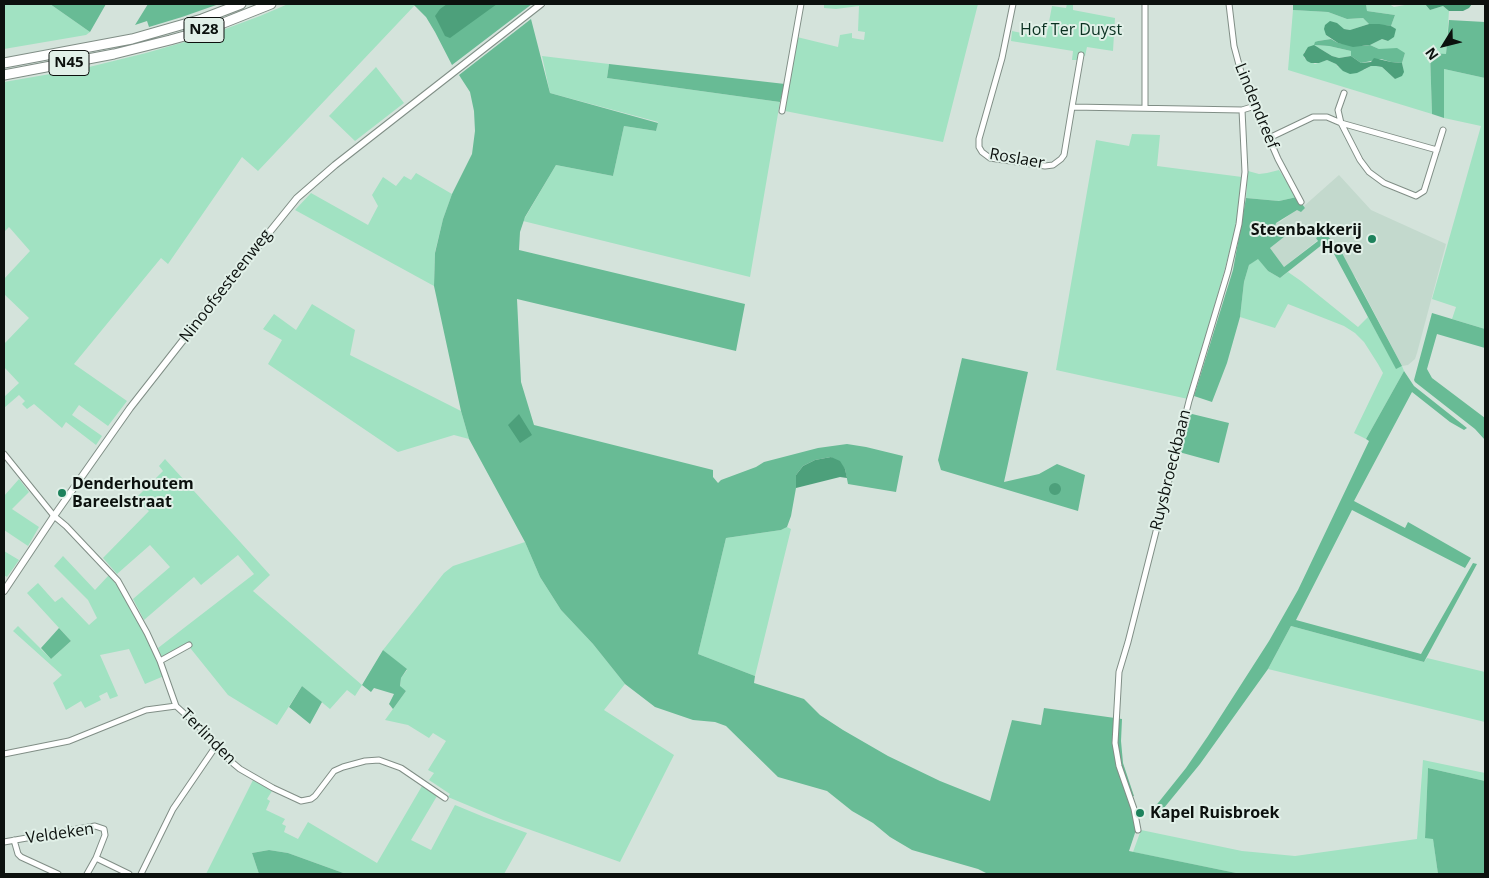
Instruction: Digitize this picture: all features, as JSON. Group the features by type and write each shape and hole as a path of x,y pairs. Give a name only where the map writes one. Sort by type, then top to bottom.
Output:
{"highway":[{"name":"N28","path":"132,39 202,19 240,4"},
{"name":"N28","path":"135,49 206,30 271,4"},
{"name":"N45","path":"4,63 132,39"},
{"name":"N45","path":"4,75 135,49"}],"street":[{"name":"Ninoofsesteenweg","path":"4,591 130,408 297,198 335,164 541,4"},
{"path":"782,111 801,4"},
{"name":"Roslaer","path":"1013,4 1002,58 979,139 979,147 982,152 990,158 1045,166 1053,165 1064,155 1080,55"},
{"path":"1145,4 1145,108"},
{"name":"Lindendreef","path":"1229,4 1234,46 1242,76 1281,165 1301,202"},
{"path":"1344,93 1338,110 1342,123 1360,160 1369,172 1384,183 1412,195 1420,194 1424,191 1443,130"},
{"path":"1072,107 1242,110 1255,106"},
{"name":"Ruysbroeckbaan","path":"1138,830 1134,809 1115,744 1119,672 1189,401 1228,271 1239,224 1245,172 1242,110"},
{"path":"1269,138 1313,117 1327,117 1437,150"},
{"path":"4,454 54,516 66,526 118,581 147,633 160,661 176,706"},
{"path":"160,661 189,645"},
{"name":"Terlinden","path":"4,754 69,741 146,710 176,706 209,736 216,746 240,769 301,801 315,796 334,771 365,761 379,760 401,768 445,798"},
{"path":"141,874 173,809 216,746"},
{"name":"Veldeken","path":"4,842 95,826 104,829 105,835 87,874"},
{"name":"Veldeken","path":"14,840 18,854 21,857 58,874"},
{"name":"Veldeken","path":"96,858 129,874"}],"shaded area":[{"path":"50,4 106,4 90,32"},
{"path":"148,4 219,4 149,27 147,21 135,25"},
{"path":"413,4 532,4 452,65 426,17"},
{"path":"447,4 497,4 450,38 445,36 435,16"},
{"path":"1293,4 1366,4 1367,11 1395,15 1391,26 1369,24 1363,18 1347,19 1328,12 1293,10"},
{"path":"1425,4 1472,4 1463,11 1449,11 1443,6 1430,10"},
{"path":"531,19 550,93 658,123 656,131 624,126 613,176 556,165 525,217 520,232 519,250 745,304 736,351 517,299 521,382 534,425 713,470 713,477 718,483 764,462 818,448 847,444 903,456 896,492 848,484 845,469 831,457 815,460 803,466 796,475 796,488 787,527 781,530 726,538 698,654 755,676 754,683 804,699 820,715 888,756 940,781 990,801 1012,720 1041,725 1044,708 1122,719 1123,763 1134,796 1128,797 1136,830 1129,851 1241,874 988,874 978,869 912,850 852,811 827,791 778,777 726,726 715,722 693,720 655,707 625,684 593,644 561,610 540,577 525,542 469,439 461,411 434,286 435,253 443,219 452,194 472,154 475,131 474,111 470,92 459,75"},
{"path":"1449,20 1485,22 1485,78 1444,69 1444,118 1432,114 1430,53 1446,54"},
{"path":"1330,21 1337,23 1344,29 1350,30 1369,24 1391,26 1396,29 1394,37 1388,41 1382,39 1370,45 1353,47 1338,43 1326,35 1325,25"},
{"path":"1331,39 1338,43 1370,45 1379,49 1397,48 1405,53 1402,63 1381,59 1361,63 1351,56 1351,51 1314,45 1315,42"},
{"path":"1314,45 1332,56 1339,58 1351,56 1361,63 1371,62 1374,58 1402,63 1404,72 1402,76 1395,79 1382,67 1371,66 1357,73 1350,74 1327,60 1311,63 1303,55 1308,47"},
{"path":"609,64 785,84 780,102 607,78"},
{"path":"1339,175 1371,210 1446,244 1417,353 1415,359 1408,365 1402,366 1356,278 1321,235 1316,238 1318,240 1284,267 1270,248 1289,233 1276,233 1274,230 1276,223 1297,209 1305,208 1304,206"},
{"path":"1297,197 1305,208 1301,212 1297,210 1276,223 1274,230 1276,233 1285,227 1289,233 1270,248 1284,267 1318,241 1316,238 1326,234 1342,253 1402,366 1396,369 1333,252 1328,246 1323,244 1280,278 1268,271 1258,259 1249,265 1244,282 1240,317 1227,363 1212,402 1194,396 1233,270 1246,198 1279,201"},
{"path":"1432,313 1485,329 1485,348 1437,334 1427,369 1432,378 1485,418 1485,440 1475,429 1414,380"},
{"path":"962,358 1028,372 1004,482 1039,474 1057,464 1085,475 1078,511 941,470 938,460"},
{"path":"1404,371 1414,386 1467,428 1464,430 1450,422 1412,392 1354,501 1405,528 1408,522 1471,558 1465,568 1352,510 1296,620 1421,654 1473,563 1477,564 1424,662 1291,626 1268,669 1200,764 1159,814 1154,808 1186,768 1208,736 1269,641 1298,590 1369,441 1366,439"},
{"path":"1188,413 1229,423 1219,463 1179,452"},
{"path":"519,414 532,435 520,443 508,425"},
{"path":"831,457 840,461 845,469 847,478 840,477 796,488 796,475 803,466 815,460"},
{"path":"1053,483 1057,483 1061,489 1057,495 1053,495 1049,491 1049,487"},
{"path":"59,628 71,641 51,659 41,648"},
{"path":"383,650 407,669 401,678 400,686 406,691 393,709 389,704 394,694 374,688 371,692 362,685"},
{"path":"302,686 322,702 310,724 289,707"},
{"path":"1428,768 1485,781 1485,874 1438,874 1433,839 1425,838"},
{"path":"269,850 288,853 346,874 259,874 252,853"}],"green space":[{"path":"4,4 50,4 90,32 86,35 4,49"},
{"path":"288,4 415,5 258,171 242,157 168,264 161,258 74,364 127,401 108,426 79,405 72,415 102,436 96,445 66,422 62,428 34,404 27,409 22,404 25,401 19,395 4,408 4,397 19,383 4,367 4,344 29,318 4,294 4,279 30,251 9,227 4,232 4,82 85,68 146,53 209,35"},
{"path":"824,4 978,4 943,142 785,111 797,37 838,47 840,35 852,33 852,38 864,40 865,32 858,31 859,6 836,9 824,8"},
{"name":"Hof Ter Duyst","path":"1067,4 1073,4 1073,10 1115,18 1113,51 1087,47 1085,56 1079,55 1077,60 1072,60 1073,51 1011,41 1012,31 1046,38 1052,6 1066,8"},
{"path":"1366,4 1389,4 1394,7 1425,4 1430,10 1443,6 1449,11 1446,54 1430,54 1432,114 1288,70 1293,10 1328,12 1347,19 1363,18 1369,24 1326,35 1331,39 1318,41 1314,45 1351,51 1351,56 1339,58 1319,48 1304,52 1304,58 1315,64 1327,60 1338,67 1364,70 1371,66 1382,67 1395,79 1403,68 1402,63 1405,53 1379,49 1370,45 1382,39 1388,41 1395,29 1391,26 1395,15 1367,11"},
{"path":"542,56 609,64 607,78 780,102 750,277 523,221 556,165 613,176 624,126 656,131 658,122 550,93"},
{"path":"376,67 404,103 355,141 329,116"},
{"path":"1444,69 1485,78 1485,329 1452,319 1456,307 1432,299 1481,126 1444,118"},
{"path":"1132,134 1160,135 1157,166 1242,177 1235,230 1188,399 1056,370 1096,140 1129,146"},
{"path":"1279,170 1297,197 1279,201 1246,198 1248,171 1259,174"},
{"path":"416,173 452,194 443,219 435,252 434,286 295,210 311,193 368,225 378,206 372,195 383,177 396,186 404,176 411,180"},
{"path":"1258,258 1268,271 1280,278 1288,272 1358,327 1368,317 1396,368 1402,366 1404,371 1366,439 1354,433 1383,373 1378,364 1364,342 1355,333 1344,326 1288,304 1275,328 1240,317 1244,282 1249,265"},
{"path":"312,304 355,330 350,355 461,411 469,439 454,435 398,452 268,364 282,340 263,329 274,314 296,330"},
{"path":"165,459 270,575 253,591 362,685 355,696 347,690 330,709 302,686 277,725 228,695 187,644 162,658 158,648 254,574 238,555 201,585 194,577 144,620 133,599 170,567 150,545 117,574 103,558 149,511 135,499 163,471 159,466"},
{"path":"19,479 29,492 12,509 39,527 28,546 4,530 4,496"},
{"path":"787,527 791,529 755,676 698,654 726,538 781,530"},
{"path":"525,542 540,577 561,610 593,644 625,684 604,710 674,755 620,862 503,820 448,797 450,794 429,780 434,773 428,770 446,741 433,733 429,738 408,725 385,720 406,691 400,687 401,678 407,670 383,650 444,573 453,566"},
{"path":"4,551 19,560 7,577 4,575"},
{"path":"63,556 95,590 109,575 122,592 136,616 164,676 145,684 129,649 100,655 118,696 110,699 107,692 99,696 101,700 85,708 81,701 66,710 53,683 62,675 13,631 18,626 51,659 71,641 27,593 38,583 55,602 62,597 89,625 97,618 88,600 54,566"},
{"path":"1291,626 1424,662 1427,658 1485,672 1485,722 1268,669"},
{"path":"1423,760 1485,773 1485,781 1428,768 1425,838 1433,838 1438,874 1241,874 1133,852 1141,830 1242,851 1295,856 1417,839"},
{"path":"253,780 272,791 267,799 270,801 266,810 285,819 282,824 286,826 284,832 298,839 308,822 377,863 422,786 437,796 411,840 431,850 455,805 527,833 504,874 346,874 288,853 269,850 252,853 259,874 206,874"}],"place":[{"name":"Steenbakkerij Hove","path":"1372,239"},
{"name":"Denderhoutem Bareelstraat","path":"62,493"},
{"name":"Kapel Ruisbroek","path":"1140,813"}]}
